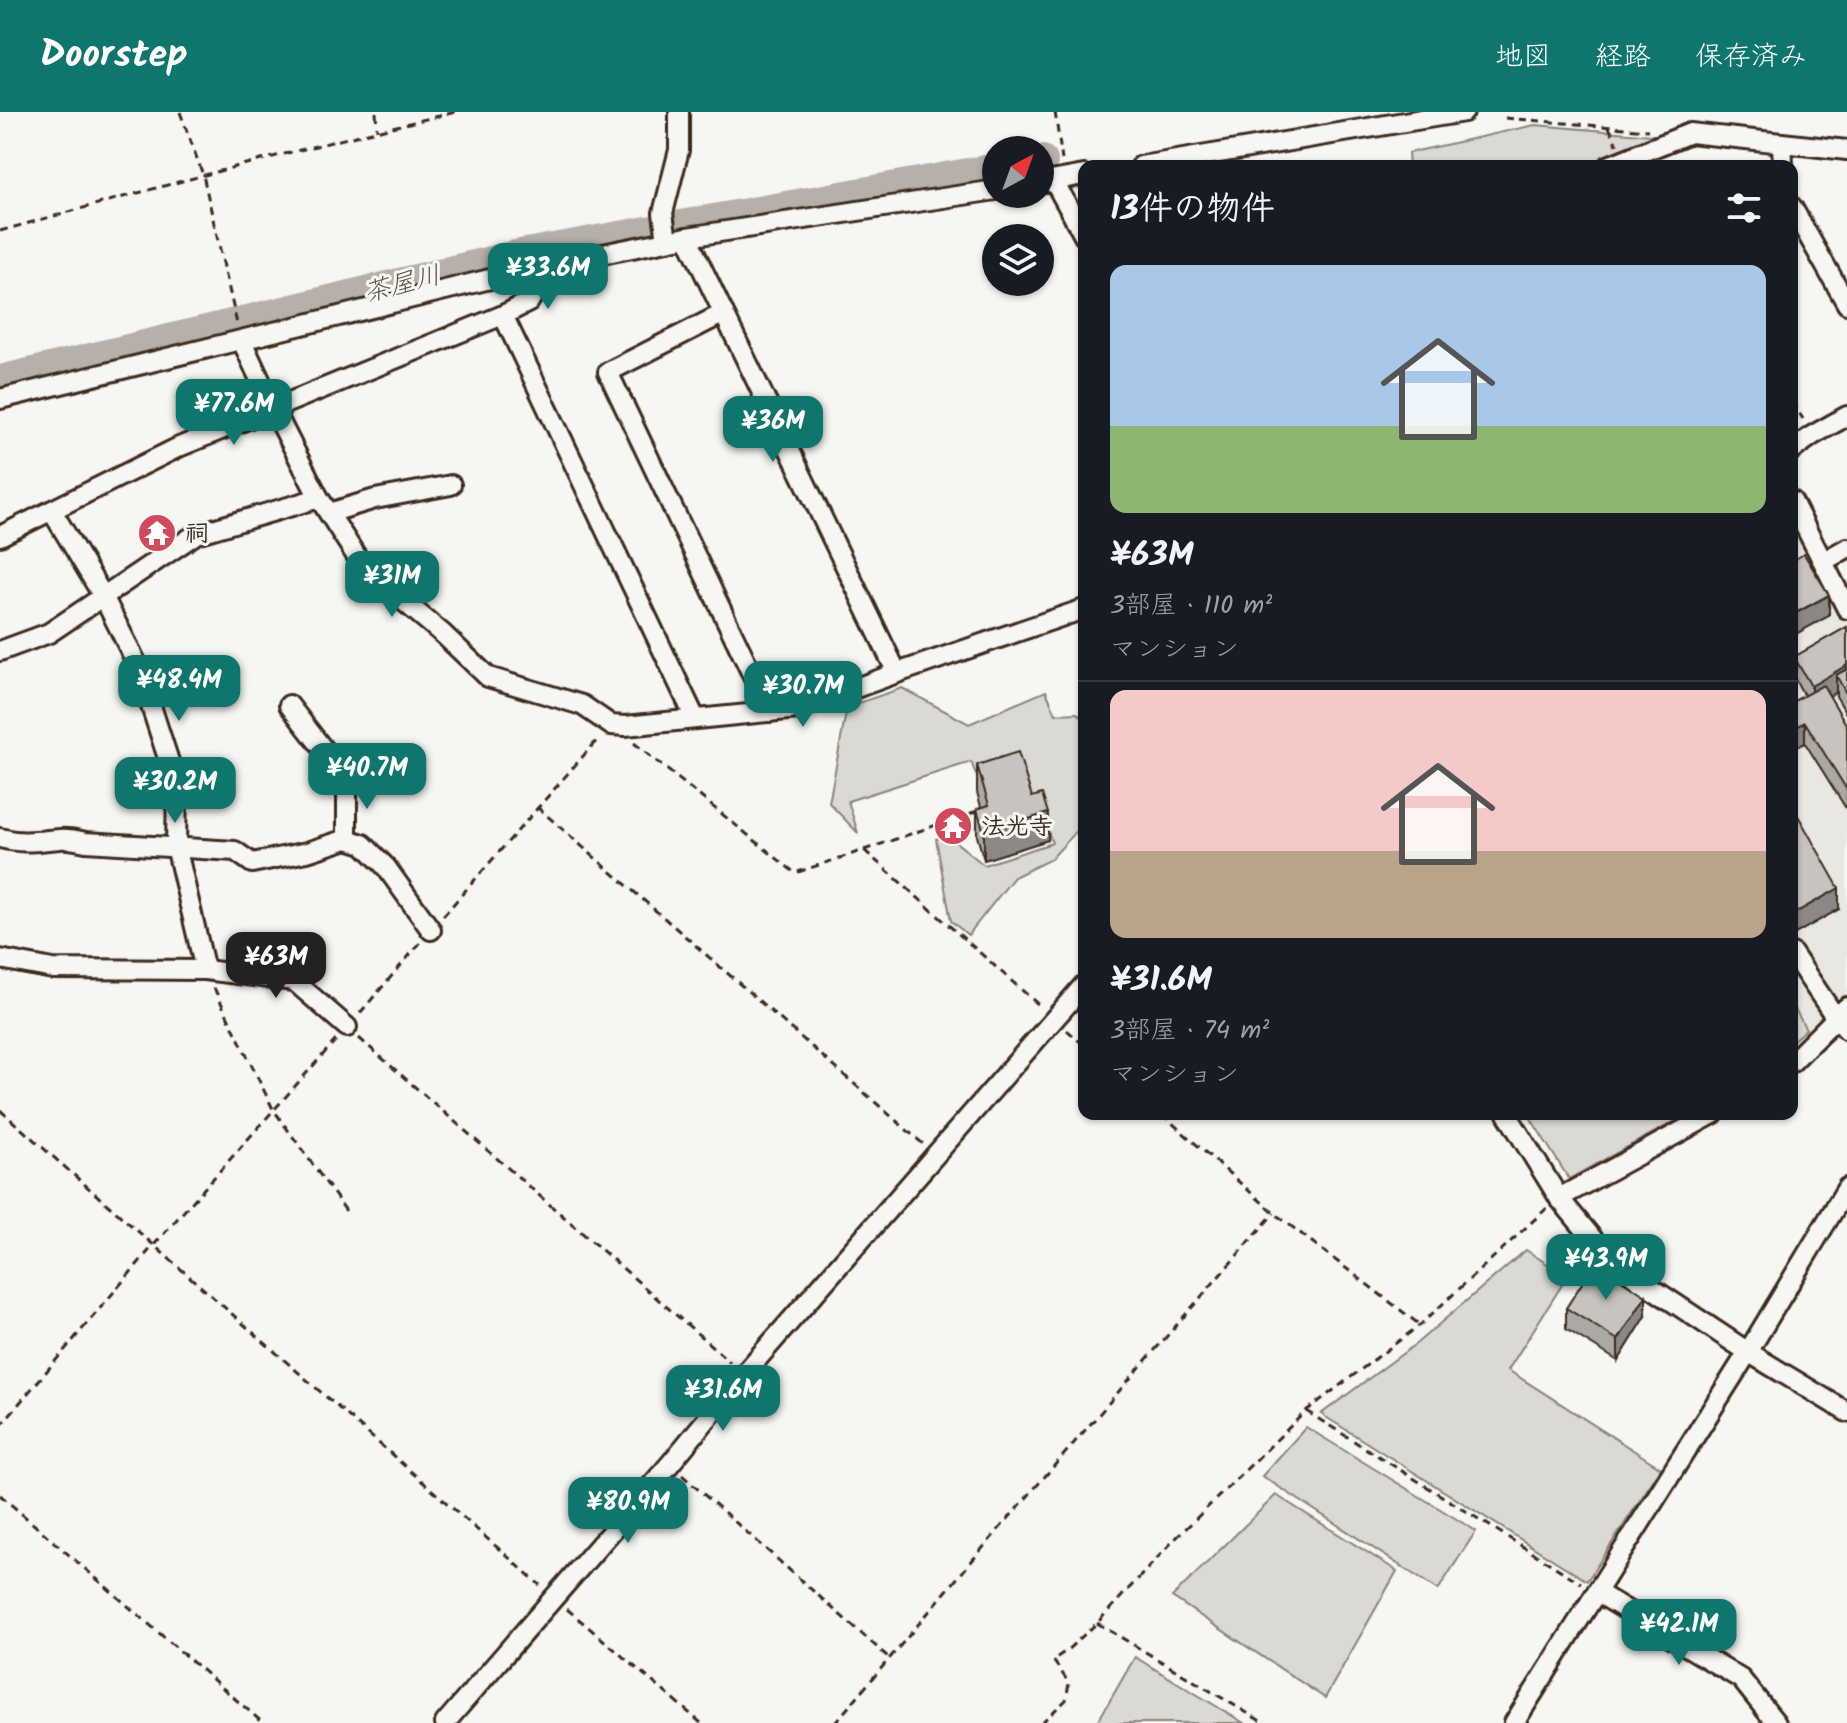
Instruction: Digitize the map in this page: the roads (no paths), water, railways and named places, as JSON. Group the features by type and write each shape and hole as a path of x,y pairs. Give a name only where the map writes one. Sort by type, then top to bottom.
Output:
{"street":[{"path":"665,230 663,213 679,150 679,112"},
{"path":"1177,160 1464,112"},
{"path":"1647,159 1690,133 1847,150"},
{"path":"1782,144 1783,160"},
{"path":"1061,180 1078,221"},
{"path":"0,399 547,265 665,230 687,237 982,192"},
{"path":"1798,218 1847,304"},
{"path":"687,237 897,673"},
{"path":"0,536 179,447 503,315 529,302 547,265"},
{"path":"724,313 608,372 770,712"},
{"path":"503,315 695,718"},
{"path":"242,341 324,506 364,568 443,634 488,677 582,705 611,725 798,709 1078,611"},
{"path":"1798,446 1847,416"},
{"path":"0,651 49,633 196,534 324,506 451,485"},
{"path":"52,511 103,596 138,666 177,786 176,846 205,970"},
{"path":"1798,512 1847,609"},
{"path":"1824,561 1847,548"},
{"path":"289,705 341,772 347,787 347,839"},
{"path":"0,838 18,842 62,838 235,851 252,863 307,852 347,839 363,844 386,867 431,930"},
{"path":"0,959 53,969 205,970 294,981 347,1027"},
{"path":"1798,961 1843,1018 1798,1057"},
{"path":"445,1723 744,1374 1078,992"},
{"path":"1511,1120 1559,1198 1602,1250 1638,1279 1748,1352 1847,1412"},
{"path":"1559,1198 1702,1120"},
{"path":"1514,1723 1598,1593 1847,1188"},
{"path":"1598,1593 1741,1679 1776,1723"}],"waterway":[{"name":"茶屋川","path":"0,381 515,256 982,172"}],"place":[{"name":"祠","path":"157,533"},
{"name":"法光寺","path":"953,826"}]}
